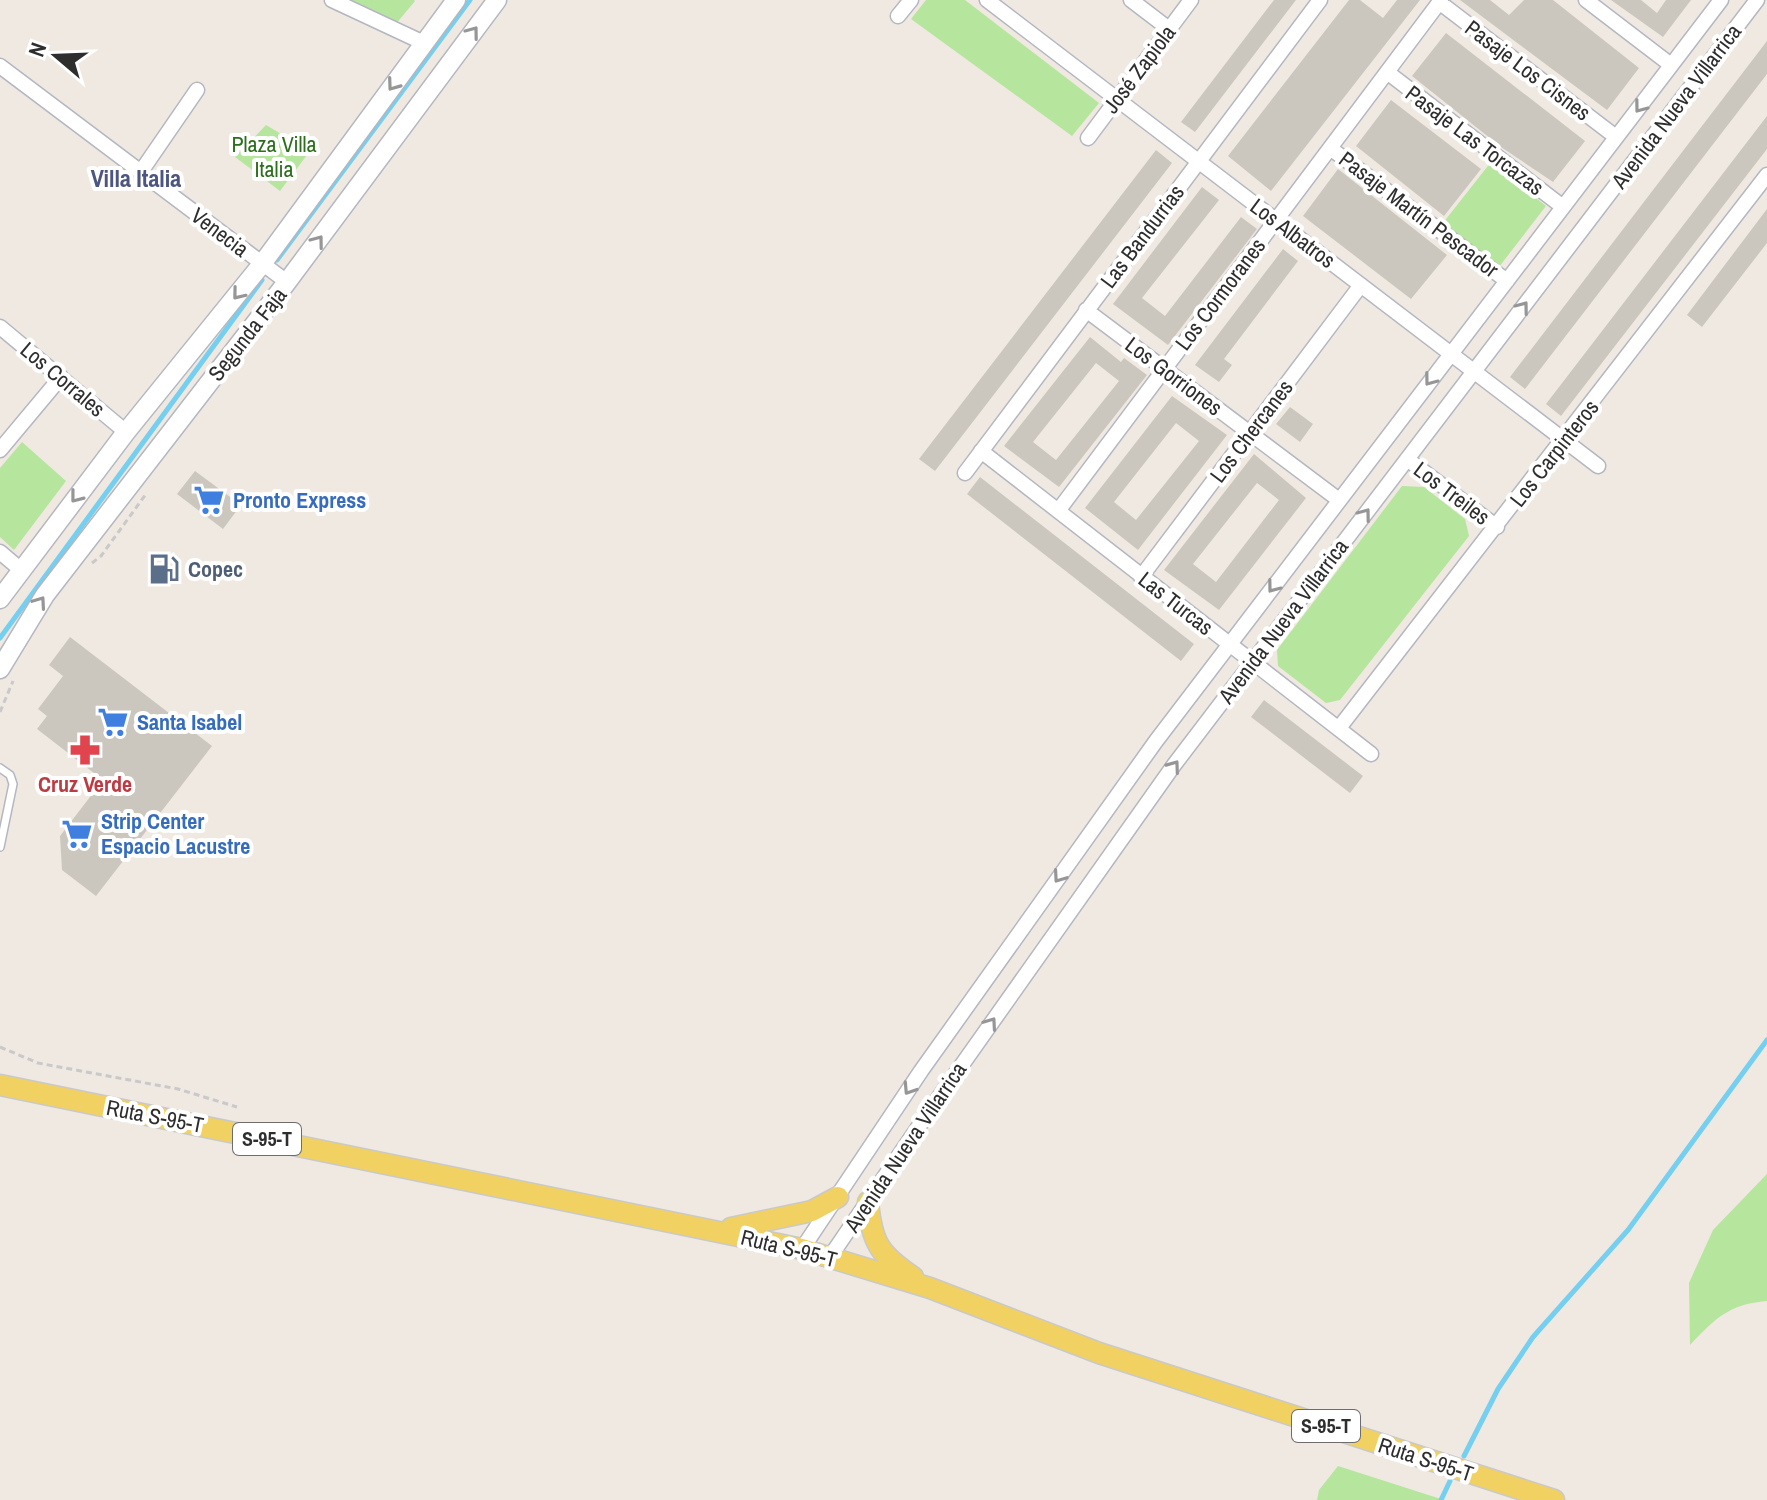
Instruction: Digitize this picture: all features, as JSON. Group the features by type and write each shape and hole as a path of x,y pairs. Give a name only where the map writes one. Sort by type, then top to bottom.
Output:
{"main road":[{"name":"Segunda Faja","path":"0,599 126,432 262,264 456,0"},
{"name":"Segunda Faja","path":"0,669 45,595 287,282 497,0"},
{"name":"Ruta S-95-T","path":"0,1079 10,1087 802,1249 930,1288 1099,1353 1554,1500"},
{"path":"707,1229 786,1219 812,1211 838,1197"},
{"path":"868,1202 871,1233 882,1252 930,1288"}],"street":[{"path":"332,0 424,43"},
{"path":"898,16 911,0"},
{"name":"Los Albatros","path":"987,0 1598,466"},
{"path":"1131,0 1169,29"},
{"name":"José Zapiola","path":"1088,138 1191,0"},
{"name":"Las Bandurrias","path":"965,473 1320,0"},
{"path":"1586,0 1671,65"},
{"name":"Avenida Nueva Villarrica","path":"802,1249 921,1071 1104,813 1229,644 1721,0"},
{"name":"Avenida Nueva Villarrica","path":"830,1257 1129,829 1252,662 1757,0"},
{"name":"Los Cormoranes","path":"1058,511 1440,1"},
{"name":"Pasaje Los Cisnes","path":"1440,1 1616,137"},
{"name":"Venecia","path":"0,66 287,282"},
{"name":"Pasaje Las Torcazas","path":"1387,72 1563,207"},
{"path":"140,173 197,90"},
{"name":"Pasaje Martín Pescador","path":"1330,148 1507,281"},
{"name":"Los Carpinteros","path":"1339,728 1767,175"},
{"name":"Los Chercanes","path":"1141,577 1361,285"},
{"name":"Los Gorriones","path":"1086,310 1339,500"},
{"name":"Los Corrales","path":"0,327 126,432"},
{"path":"0,450 61,377"},
{"name":"Las Turcas","path":"981,451 1371,754"},
{"name":"Los Treiles","path":"1407,459 1497,527"},
{"path":"0,552 20,569"},
{"path":"1104,813 1129,829"}],"lane":[{"path":"0,768 10,775 13,784 0,847"}],"path":[{"path":"0,1047 38,1063 178,1089 237,1107"}],"green space":[{"path":"349,0 414,0 415,1 395,25"},
{"path":"926,0 965,0 1099,103 1072,136 911,19"},
{"name":"Plaza Villa Italia","path":"266,125 310,151 280,191 235,157"},
{"path":"1491,162 1546,206 1499,267 1443,223"},
{"path":"22,442 66,481 14,550 0,537 0,468"},
{"path":"1402,486 1424,487 1465,519 1469,536 1340,700 1326,703 1278,666 1277,650"},
{"path":"1767,1174 1767,1301 1743,1305 1724,1314 1690,1345 1689,1283 1713,1230"},
{"path":"1338,1466 1444,1500 1317,1500 1319,1490"}],"building":[{"path":"1274,0 1296,0 1195,132 1181,122"},
{"path":"1349,0 1360,0 1383,18 1397,0 1420,0 1271,191 1228,156"},
{"path":"1460,0 1490,0 1509,15 1524,0 1553,0 1639,68 1607,110"},
{"path":"1611,0 1641,0 1657,13 1666,0 1691,0 1663,37"},
{"path":"1446,33 1585,141 1553,182 1501,147 1412,76"},
{"path":"1767,41 1767,74 1525,389 1510,377"},
{"path":"1391,100 1481,169 1444,216 1356,146"},
{"path":"1767,116 1767,149 1561,416 1546,404"},
{"path":"1156,150 1172,163 935,471 919,459"},
{"path":"1338,169 1447,255 1411,299 1303,216"},
{"path":"1202,187 1219,200 1142,298 1165,316 1241,217 1257,229 1168,345 1113,304"},
{"path":"1767,209 1767,243 1702,327 1687,315"},
{"path":"1283,249 1298,261 1224,359 1232,365 1219,382 1195,365"},
{"path":"1090,337 1121,362 1124,358 1147,375 1059,487 1004,446","holes":["1096,363 1119,381 1056,460 1033,442"]},
{"path":"1172,396 1227,435 1138,550 1085,508","holes":["1176,423 1199,441 1136,520 1114,502"]},
{"path":"1290,407 1313,424 1300,442 1276,424"},
{"path":"1254,454 1306,498 1219,610 1164,570","holes":["1257,483 1279,500 1216,582 1193,564"]},
{"name":"Pronto Express","path":"195,471 241,505 223,529 177,494"},
{"path":"980,477 1194,644 1181,661 967,494"},
{"path":"70,637 212,746 96,896 62,870 60,836 103,780 37,729 47,716 38,709 63,676 49,665"},
{"path":"1264,700 1363,776 1350,793 1251,717"}],"waterway":[{"path":"277,260 470,0"},
{"path":"0,638 262,280"},
{"path":"1464,1456 1498,1389 1533,1337 1628,1230 1767,1040"},
{"path":"1441,1500 1450,1481"}],"place":[{"name":"Pronto Express","path":"209,500"},
{"name":"Copec","path":"164,569"},
{"name":"Santa Isabel","path":"113,722"},
{"name":"Cruz Verde","path":"85,750"},
{"name":"Strip Center Espacio Lacustre","path":"77,834"}],"district":[{"name":"Villa Italia","path":"136,179"}]}
